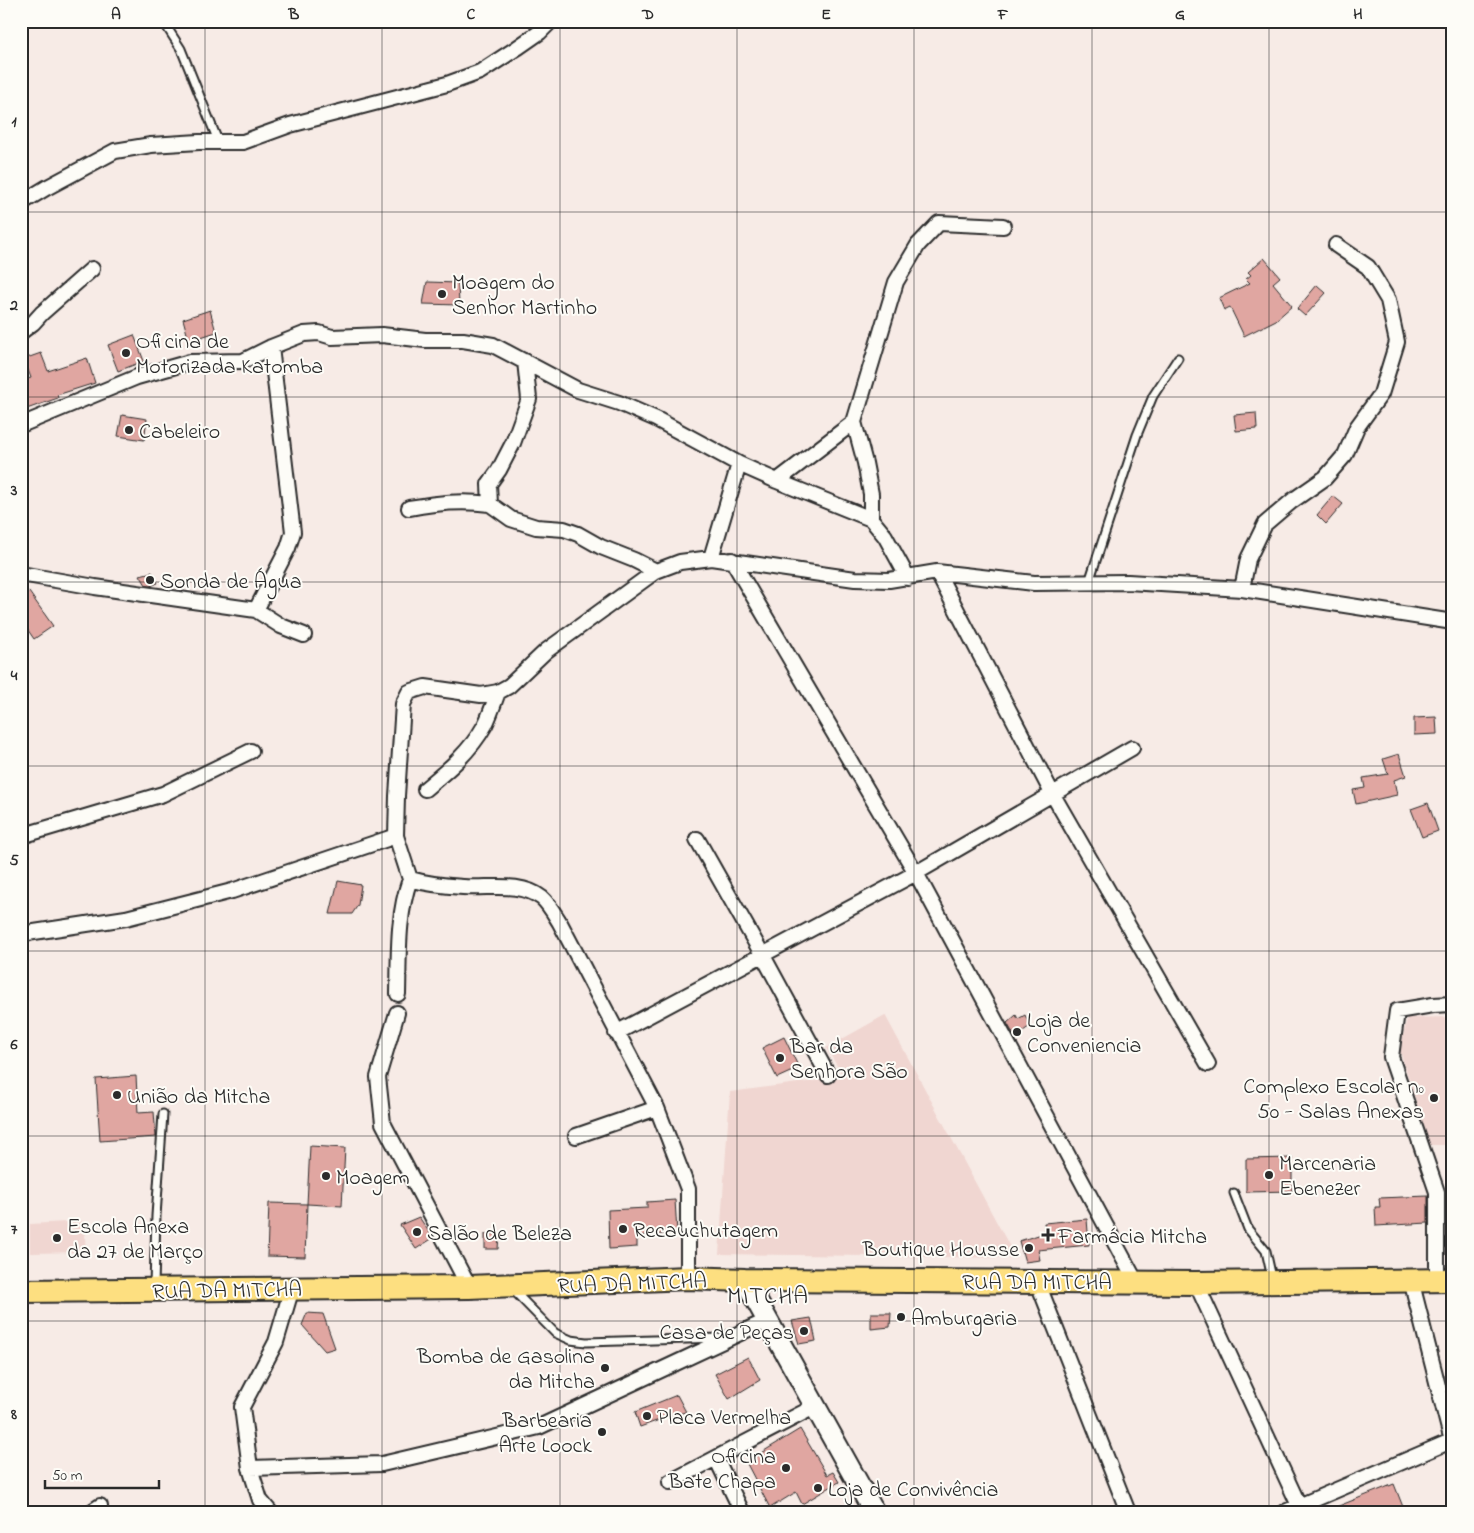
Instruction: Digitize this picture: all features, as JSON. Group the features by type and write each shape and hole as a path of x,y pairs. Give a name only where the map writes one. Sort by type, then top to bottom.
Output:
{"main road":[{"name":"RUA DA MITCHA","path":"21,1291 469,1287 688,1278 1196,1283 1445,1280"},
{"path":"745,1280 874,1512"}],"street":[{"path":"21,203 114,151 151,145 242,142 290,125 437,86 480,72 517,48 551,21"},
{"path":"871,520 871,494 854,422 896,282 918,245 939,223 1003,226"},
{"path":"1242,589 1248,559 1265,524 1292,501 1325,478 1345,455 1357,427 1381,394 1397,342 1388,300 1368,267 1336,245"},
{"path":"21,332 92,268"},
{"path":"21,425 136,377 190,362 244,361 271,347 304,334 319,333 332,337 382,335 426,340 463,340 493,345 578,390 619,403 656,419 739,464 871,520 885,536 908,578"},
{"path":"256,610 288,548 293,532 271,347"},
{"path":"490,504 489,484 499,470 513,443 529,400 525,361"},
{"path":"776,481 854,422"},
{"path":"712,558 739,464"},
{"path":"409,508 450,501 490,504 512,519 536,527 564,529 578,534 601,547 656,571"},
{"path":"398,994 401,916 405,893 410,879 396,836 397,796 404,704 409,692 425,686 481,695 498,692 509,686 546,651 656,571 680,562 712,558 855,578 890,580 937,572 1034,583 1128,582 1242,589 1453,622"},
{"path":"732,560 916,873 1136,1282"},
{"path":"937,572 1053,794 1208,1064"},
{"path":"21,574 95,587 256,610 282,626 304,635"},
{"path":"425,789 457,763 471,746 485,725 498,692"},
{"path":"616,1032 916,873 1132,748"},
{"path":"21,836 164,794 251,751"},
{"path":"21,934 126,918 232,892 396,836"},
{"path":"697,839 828,1075"},
{"path":"410,879 463,887 529,890 544,899 560,923 657,1108 688,1189 688,1278"},
{"path":"1445,1280 1437,1192 1391,1057 1397,1011 1453,1004"},
{"path":"397,1013 378,1076 383,1123 469,1287"},
{"path":"576,1136 657,1108"},
{"path":"1285,1512 1301,1509 1452,1443 1411,1280"},
{"path":"1037,1281 1128,1512"},
{"path":"1196,1283 1301,1509"},
{"path":"270,1512 260,1500 250,1468 242,1407 276,1342 292,1288"},
{"path":"250,1468 382,1464 539,1427 768,1320"},
{"path":"670,1482 816,1406"},
{"path":"716,1458 742,1512"}],"lane":[{"path":"163,21 181,49 218,142"},
{"path":"1089,582 1137,435 1152,396 1178,358"},
{"path":"154,1290 156,1216 163,1114"},
{"path":"1234,1194 1248,1229 1266,1251 1272,1282"},
{"path":"510,1286 522,1301 555,1333 571,1340 586,1342 730,1338"}],"shaded area":[{"path":"885,1015 1016,1258 719,1254 730,1092 844,1077 826,1048"},
{"name":"Complexo Escolar nº 50 - Salas Anexas","path":"1453,1017 1453,1145 1430,1145 1400,1051 1407,1018"},
{"name":"Escola Anexa da 27 de Março","path":"84,1221 86,1252 30,1253 30,1224"}],"building":[{"path":"1264,258 1280,277 1273,283 1292,306 1276,320 1244,336 1230,307 1224,310 1219,298 1250,283 1246,279 1251,275 1248,272"},
{"name":"Moagem do Senhor Martinho","path":"427,282 458,283 459,305 423,304"},
{"path":"1317,285 1326,293 1305,316 1297,309"},
{"path":"210,310 216,332 189,341 183,319"},
{"name":"Oficina de Motorizada Katomba","path":"134,335 144,361 118,371 108,345"},
{"path":"41,353 48,371 87,358 95,383 57,395 58,398 21,411 21,381 31,378 24,359"},
{"path":"1256,413 1257,429 1236,431 1234,415"},
{"path":"122,415 147,419 144,440 118,436"},
{"path":"1333,496 1343,504 1326,524 1317,515"},
{"name":"Sonda de Água","path":"152,572 158,583 150,586 146,585 140,575"},
{"path":"29,592 53,626 34,639 21,620 21,597"},
{"path":"1436,717 1437,734 1414,735 1414,718"},
{"path":"1399,754 1406,776 1394,780 1397,795 1356,804 1353,790 1365,788 1363,778 1388,774 1383,759"},
{"path":"1428,803 1438,831 1422,837 1411,809"},
{"path":"338,881 361,885 358,905 352,914 330,914"},
{"name":"Loja de Conveniencia","path":"1016,1015 1018,1019 1025,1015 1030,1026 1015,1037 1007,1023"},
{"name":"Bar da Senhora São","path":"784,1037 799,1068 777,1078 762,1048"},
{"name":"União da Mitcha","path":"136,1076 138,1113 154,1112 156,1137 100,1141 96,1079"},
{"name":"Moagem","path":"310,1146 345,1148 342,1206 307,1204"},
{"name":"Marcenaria Ebenezer","path":"1292,1158 1292,1191 1246,1192 1246,1159"},
{"path":"1428,1196 1428,1223 1376,1226 1375,1207 1380,1207 1379,1198"},
{"path":"675,1200 677,1233 637,1236 637,1247 609,1249 608,1210 647,1208 647,1202"},
{"path":"269,1203 307,1204 305,1257 267,1256"},
{"name":"Salão de Beleza","path":"419,1217 433,1238 416,1249 400,1225"},
{"path":"1087,1219 1089,1245 1038,1250 1040,1260 1025,1262 1019,1241 1045,1233 1044,1223"},
{"path":"485,1234 499,1234 498,1249 485,1249"},
{"path":"307,1313 323,1314 335,1348 325,1351 302,1325"},
{"path":"871,1313 891,1313 890,1327 871,1329"},
{"name":"Casa de Peças","path":"811,1318 816,1341 799,1344 792,1321"},
{"path":"748,1357 760,1380 729,1399 715,1374"},
{"path":"677,1395 686,1412 640,1427 635,1412"},
{"name":"Oficina Bate Chapa","path":"800,1429 827,1475 833,1472 839,1482 802,1504 796,1492 770,1508 746,1462"},
{"path":"1394,1484 1405,1512 1326,1512 1326,1511"}],"place":[{"name":"Moagem do Senhor Martinho","path":"442,294"},
{"name":"Oficina de Motorizada Katomba","path":"126,353"},
{"name":"Cabeleiro","path":"129,430"},
{"name":"Sonda de Água","path":"150,580"},
{"name":"Loja de Conveniencia","path":"1017,1032"},
{"name":"Bar da Senhora São","path":"780,1058"},
{"name":"União da Mitcha","path":"117,1095"},
{"name":"Complexo Escolar nº 50 - Salas Anexas","path":"1434,1098"},
{"name":"Marcenaria Ebenezer","path":"1269,1175"},
{"name":"Moagem","path":"326,1176"},
{"name":"Recauchutagem","path":"623,1229"},
{"name":"Salão de Beleza","path":"417,1232"},
{"name":"Farmácia Mitcha","path":"1048,1235"},
{"name":"Escola Anexa da 27 de Março","path":"57,1238"},
{"name":"Boutique Housse","path":"1029,1248"},
{"name":"Amburgaria","path":"901,1317"},
{"name":"Casa de Peças","path":"804,1331"},
{"name":"Bomba de Gasolina da Mitcha","path":"605,1368"},
{"name":"Placa Vermelha","path":"647,1416"},
{"name":"Barbearia Arte Loock","path":"602,1432"},
{"name":"Oficina Bate Chapa","path":"786,1468"},
{"name":"Loja de Convivência","path":"818,1488"}],"district":[{"name":"MITCHA","path":"768,1295"}]}
